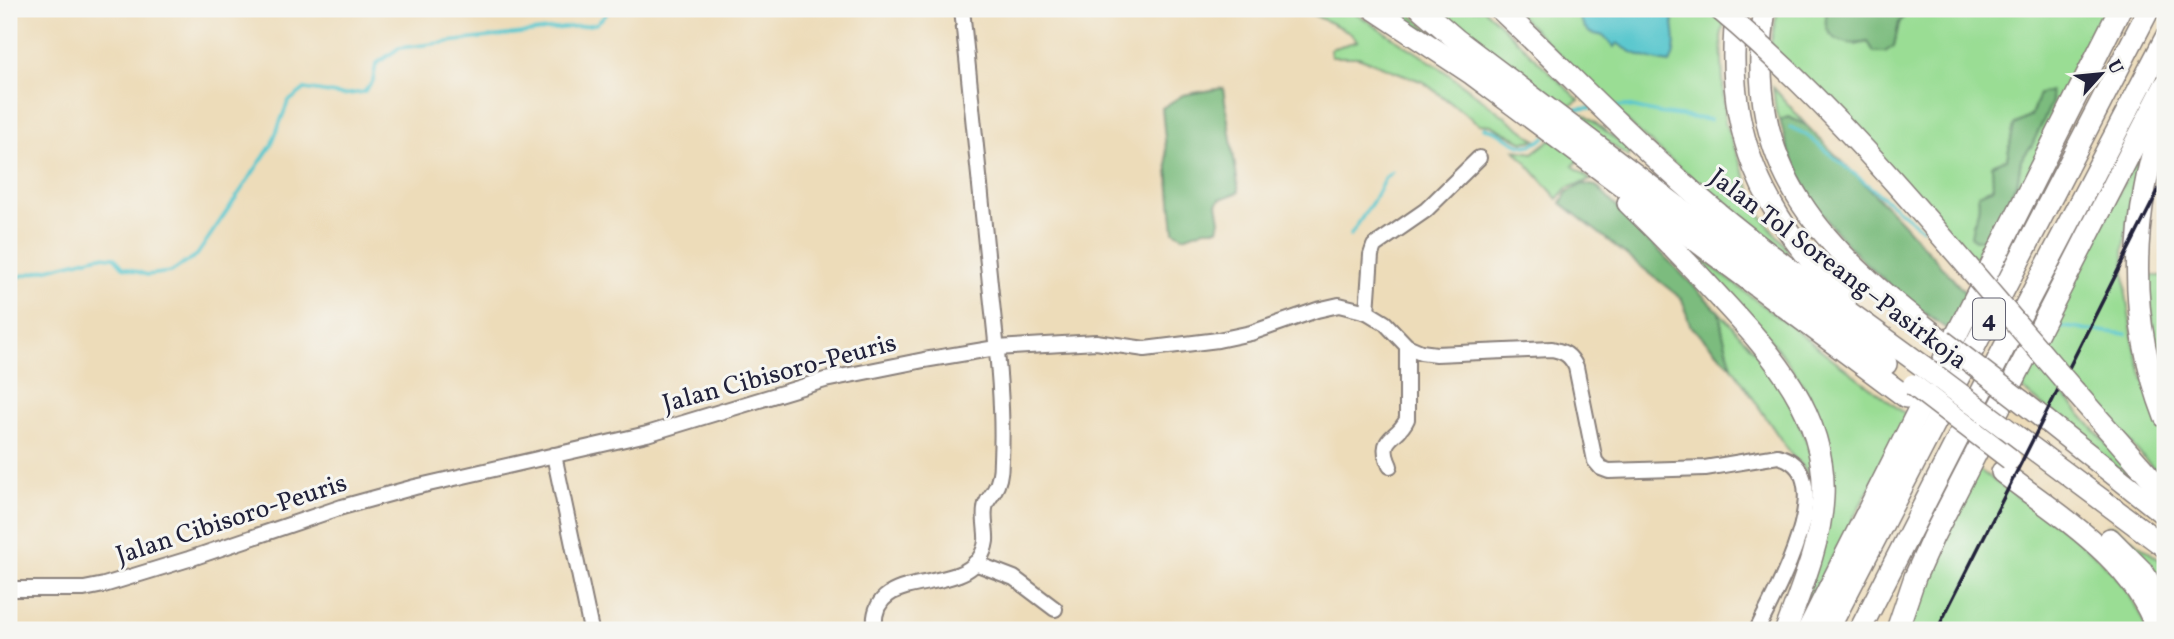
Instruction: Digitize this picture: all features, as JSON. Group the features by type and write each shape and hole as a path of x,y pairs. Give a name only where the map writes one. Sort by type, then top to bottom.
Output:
{"highway":[{"path":"1374,9 1436,36 1592,158 1782,369 1806,411 1820,454 1823,499 1813,547 1786,630"},
{"path":"1421,9 1436,36 1527,115 1917,379"},
{"name":"Jalan Tol Soreang–Pasirkoja","path":"1500,9 1644,149 1917,379 1950,387 2165,547"},
{"name":"4","path":"1718,9 1775,57 1837,120 2165,494"},
{"path":"1737,9 1733,50 1736,100 1747,150 1763,190 1785,228 1811,262 1862,313 1917,379 2006,466 2118,567 2145,601 2157,630"},
{"path":"1765,9 1761,49 1762,93 1772,139 1790,183 1811,219 1845,258 1880,291 2165,515"},
{"path":"1808,630 2120,9"},
{"name":"4","path":"1828,630 2149,9"},
{"name":"4","path":"1860,630 2165,40"},
{"path":"1897,630 1908,595 1933,537 2165,85"},
{"path":"2165,111 2152,152 2143,195 2136,271 2142,333 2157,396 2165,417"},
{"path":"2006,466 2096,527 2130,558 2154,587 2165,609"}],"street":[{"path":"874,624 880,601 888,593 912,585 944,581 975,563 983,552 986,540 986,505 1000,475 996,348 962,9"},
{"path":"1367,312 1374,246 1426,210 1479,158"},
{"name":"Jalan Cibisoro-Peuris","path":"9,589 84,589 104,585 342,507 415,487 646,434 825,380 874,369 996,348 1096,342 1145,349 1218,340 1251,333 1339,305 1367,312 1385,323 1407,346"},
{"path":"1390,466 1386,443 1407,419 1407,346 1436,354 1552,349 1563,351 1576,367 1595,461 1601,468 1609,471 1705,468 1778,456 1790,459 1799,466 1804,479 1806,508 1791,555 1757,630"},
{"path":"554,455 591,630"},
{"path":"975,563 1014,579 1055,609"}],"green space":[{"path":"1301,9 1349,9 1439,67 1536,140 1523,142 1491,125 1479,124 1423,82 1358,57 1331,57 1330,49 1358,41 1348,31"},
{"path":"1390,9 1404,9 1433,33 1430,35"},
{"path":"1434,9 1484,9 1579,100 1566,108 1462,36"},
{"path":"1513,9 1727,9 1721,37 1725,123 1760,214 1788,250 1785,257 1639,133"},
{"path":"1778,9 1828,9 1826,13 1856,45 1868,42 1894,46 1899,23 1910,9 2111,9 1986,272 1770,46","holes":["2039,94 2032,145 2021,160 2018,179 1995,231 1972,225 2007,159 2014,125 2031,116"]},
{"path":"1828,9 1910,9 1899,23 1894,46 1885,52 1874,52 1868,42 1850,43 1835,38 1827,27"},
{"path":"1773,87 1806,125 1789,117 1780,120 1776,113"},
{"path":"1223,88 1239,192 1220,199 1217,204 1220,220 1218,229 1205,229 1184,237 1174,231 1162,108 1183,95"},
{"path":"2050,91 2052,102 2032,145 2021,160 2018,179 1995,231 1986,239 1975,240 1971,236 1978,212 1978,194 1993,188 1992,165 2007,159 2014,125 2031,116 2039,94"},
{"path":"1584,114 1631,151 1628,157 1602,138 1573,166 1591,180 1567,188 1558,199 1515,150 1533,153"},
{"path":"1788,117 1806,125 1902,222 1969,297 1951,332 1869,267 1844,242 1823,215 1804,186 1790,154 1780,120"},
{"path":"2140,151 2124,251 2126,294 2141,371 2165,440 2165,482 2042,344"},
{"path":"1583,184 1596,186 1719,312 1732,367 1690,325 1682,299 1561,203 1567,192"},
{"path":"1668,233 1908,416 1810,599 1807,598 1832,473 1827,439 1814,405 1772,342"},
{"path":"2148,276 2165,276 2165,383 2153,325"},
{"path":"1719,312 1780,378 1810,449 1815,494 1807,473 1792,456 1732,367"},
{"path":"2033,360 2157,501 2019,386"},
{"path":"1978,469 2054,522 2108,568 2129,594 2147,630 1907,630 1941,542"},
{"path":"2109,525 2165,564 2165,589 2136,552"}],"water":[{"path":"1571,9 1656,9 1672,16 1675,46 1670,63 1642,56 1617,43 1614,47 1604,36 1590,33"}],"waterway":[{"path":"9,279 99,256 114,257 123,267 147,275 171,272 197,255 271,146 288,102 305,89 342,95 364,92 373,81 376,64 399,48 596,24 606,15 607,9"},
{"path":"1612,107 1627,106 1710,120"},
{"path":"1569,116 1577,109 1591,108"},
{"path":"1790,127 1805,134 1922,229"},
{"path":"1484,128 1501,133 1520,145 1527,146 1545,137"},
{"path":"1350,236 1385,178 1392,172"},
{"path":"2054,326 2126,334"}],"railway":[{"path":"1937,630 2165,177"}]}
